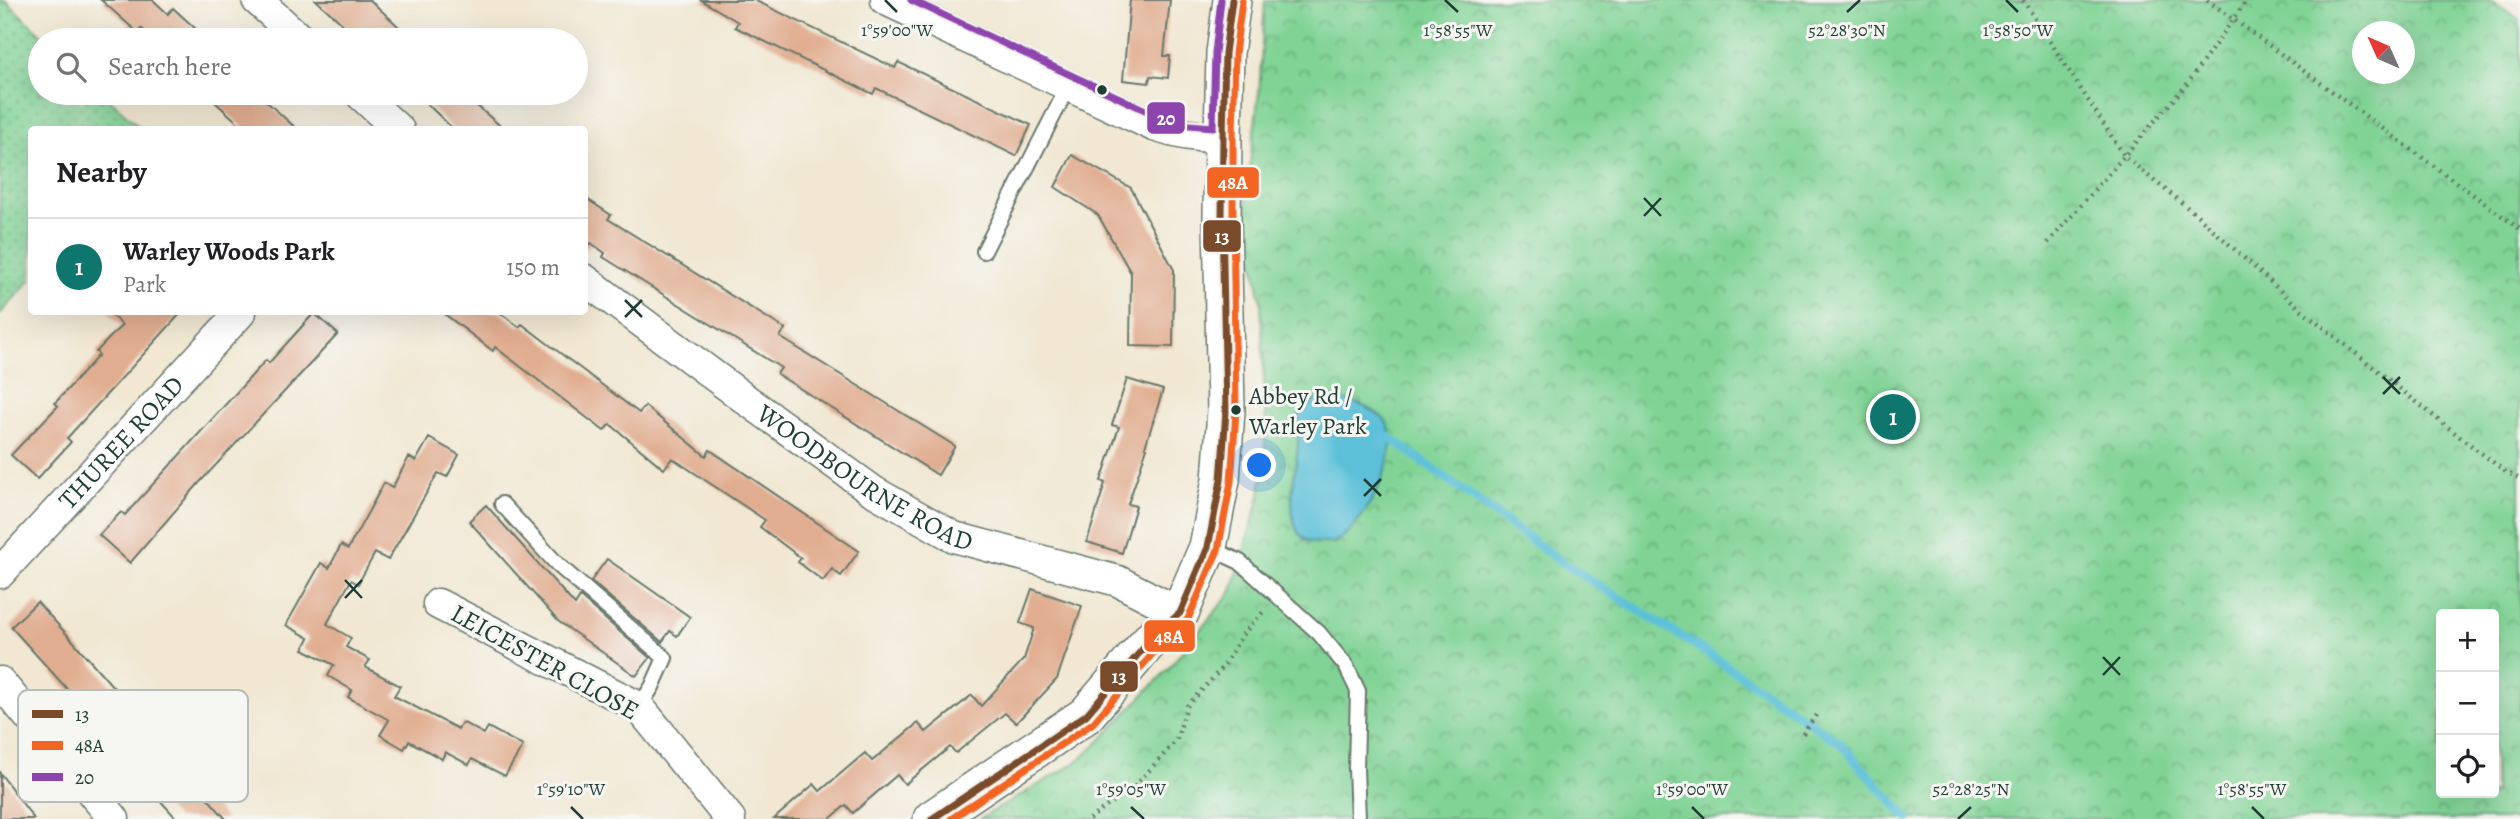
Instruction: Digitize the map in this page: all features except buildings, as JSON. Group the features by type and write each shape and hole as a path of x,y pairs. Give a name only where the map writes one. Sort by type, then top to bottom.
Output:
{"street":[{"path":"257,0 288,28"},
{"path":"887,0 916,7 1154,126 1177,135 1223,137"},
{"path":"932,819 1086,715 1153,638 1180,612 1208,547 1221,480 1226,411 1223,137 1225,53 1232,0"},
{"path":"372,105 395,126"},
{"name":"WOODBOURNE ROAD","path":"588,282 873,491 954,537 1118,582 1180,612"},
{"name":"THUREE ROAD","path":"0,573 238,315"},
{"name":"LEICESTER CLOSE","path":"438,604 639,707 730,819"},
{"path":"0,682 18,704"},
{"path":"100,802 114,819"}],"lane":[{"path":"984,251 1069,85"},
{"path":"502,504 558,565 665,658 652,687 639,707"},
{"path":"1208,547 1240,562 1279,595 1346,666 1359,691 1356,768 1358,819"}],"path":[{"path":"2023,0 2125,158 2198,216 2297,306 2460,437 2506,472 2520,479"},
{"path":"2207,0 2520,229"},
{"path":"2048,243 2188,83 2247,0"},
{"path":"1089,819 1135,786 1176,741 1187,706 1224,666 1242,635 1279,595"},
{"path":"1803,734 1818,712"}],"green space":[{"path":"0,0 5,0 34,28 28,28 28,105 116,105 138,126 28,126 28,282 0,314"},
{"path":"1265,0 2491,0 2520,20 2520,819 980,819 1075,763 1093,748 1168,669 1232,591 1260,496 1266,433 1261,302 1247,224 1246,195 1259,93"}],"water":[{"path":"1319,397 1344,400 1368,408 1383,418 1390,430 1391,446 1387,465 1370,504 1346,534 1330,543 1309,541 1302,536 1296,528 1292,508 1298,443 1297,419 1303,410"}],"waterway":[{"path":"1382,432 1562,562 1715,658 1839,742 1908,819"}],"transit line":[{"name":"20","path":"911,0 1158,116 1189,125 1213,127 1215,53 1221,0"},
{"name":"13","path":"932,819 1086,715 1153,637 1180,613 1208,547 1221,480 1226,411 1223,137 1225,53 1232,0"},
{"name":"48A","path":"951,819 1093,723 1161,644 1188,619 1218,550 1231,482 1236,412 1233,137 1235,54 1242,1"}],"place":[{"name":"Abbey Rd / Warley Park","path":"1236,410"},
{"name":"Warley Woods Park","path":"1893,417"}]}
